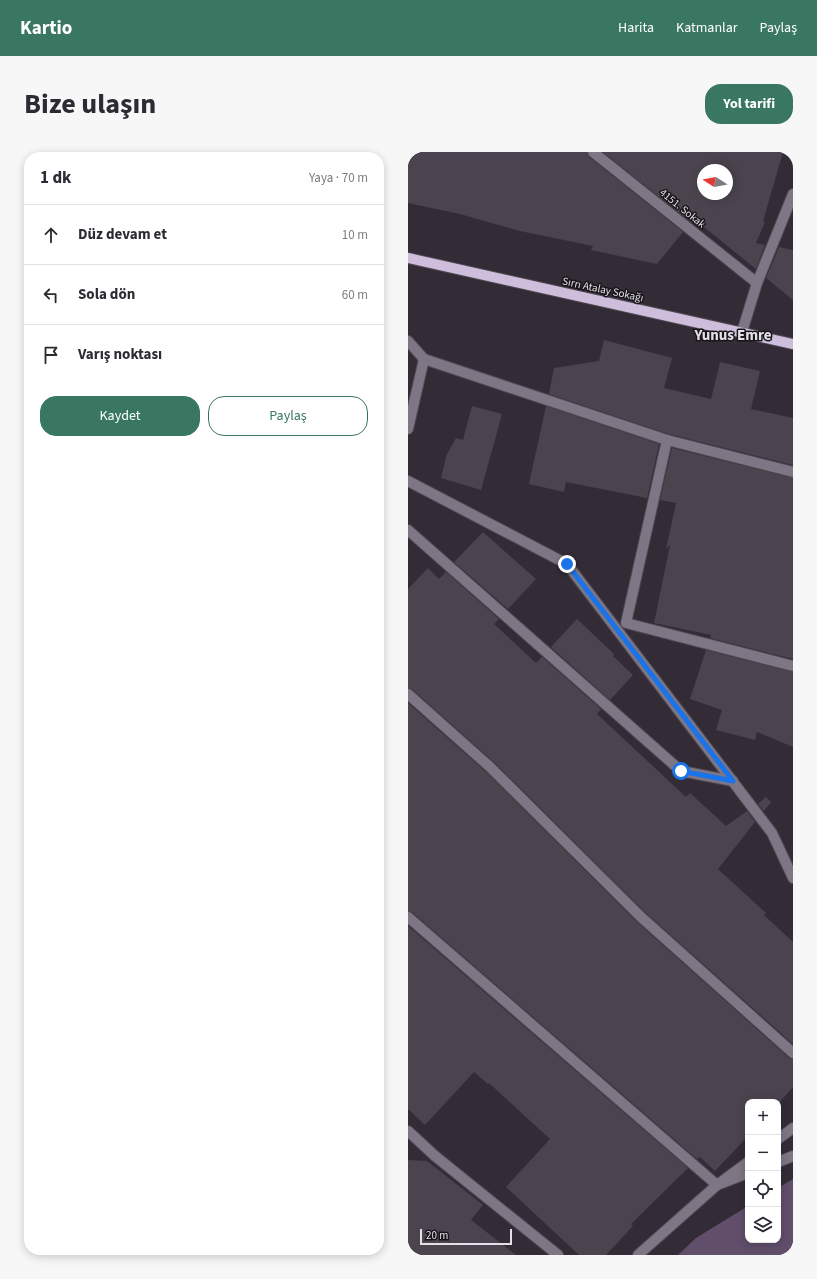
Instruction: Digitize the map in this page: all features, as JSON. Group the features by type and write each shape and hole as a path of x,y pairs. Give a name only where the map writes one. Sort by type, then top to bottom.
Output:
{"main road":[{"name":"Sırrı Atalay Sokağı","path":"408,258 793,344"}],"street":[{"name":"4151. Sokak","path":"593,152 758,283"},
{"path":"742,332 758,283 793,194"},
{"path":"408,341 424,359 667,440 793,472"},
{"path":"408,429 424,359"},
{"path":"667,440 626,623 793,666"},
{"path":"408,481 567,564 772,833 793,878"},
{"path":"408,530 681,771 733,781"},
{"path":"408,694 490,767 641,917 793,1053"},
{"path":"408,917 717,1185"},
{"path":"781,1137 793,1128"},
{"path":"408,1131 436,1156 558,1255"},
{"path":"781,1161 793,1156"},
{"path":"638,1255 717,1185 745,1164"},
{"path":"717,1185 745,1174"}],"shaded area":[{"path":"793,1179 793,1255 678,1255 696,1238 745,1208 745,1243 781,1243 781,1186"}],"building":[{"path":"408,152 587,152 589,157 683,232 657,264 591,250 593,246 520,231 460,214 408,203"},
{"path":"603,152 783,152 763,221 765,222 756,243 765,245 756,269 694,219 691,222"},
{"path":"779,247 793,250 793,300 766,278"},
{"path":"604,340 672,358 664,388 711,399 720,362 760,371 751,409 793,418 793,465 669,434 549,394 554,368 599,361"},
{"path":"472,406 502,414 481,490 441,478 447,454 456,438 463,440"},
{"path":"546,406 659,444 647,498 566,482 564,492 529,484"},
{"path":"672,448 793,478 793,659 710,638 711,635 654,623 670,545 666,549 676,503 660,500"},
{"path":"483,532 536,579 508,609 454,562"},
{"path":"428,568 439,579 446,572 499,619 494,624 536,663 542,657 601,709 597,714 686,797 690,793 726,826 747,811 755,822 718,869 766,913 764,915 793,942 793,1044 645,912 494,762 412,689 408,688 408,589"},
{"path":"577,619 614,654 613,656 633,675 610,700 551,647"},
{"path":"706,650 793,672 793,747 757,732 755,740 716,730 722,710 690,699"},
{"path":"408,703 486,772 637,922 789,1058 793,1059 793,1087 781,1101 781,1099 745,1099 745,1139 715,1171 700,1157 697,1159 412,912 408,911"},
{"path":"766,797 771,802 764,811 758,804"},
{"path":"408,926 688,1168 631,1224 633,1226 606,1255 579,1255 506,1187 550,1139 489,1083 488,1084 474,1072 425,1125 408,1109"},
{"path":"408,1160 427,1161 483,1205 471,1220 516,1255 408,1255"}],"district":[{"name":"Yunus Emre","path":"733,335"}],"route":[{"path":"567,564 733,781 681,771"}]}
